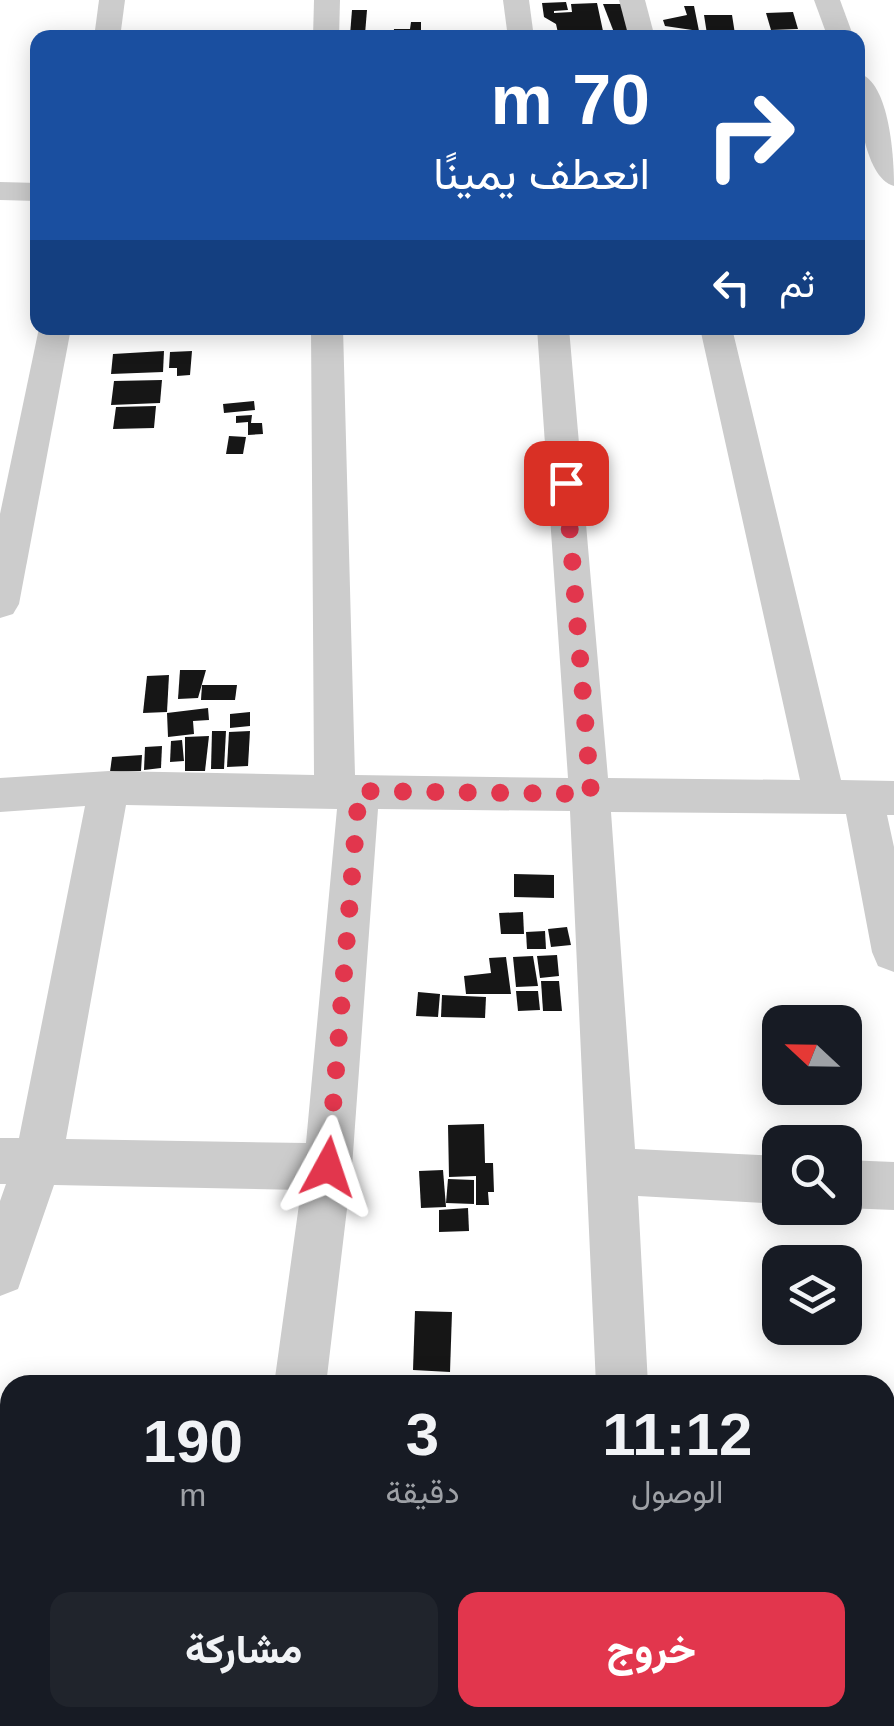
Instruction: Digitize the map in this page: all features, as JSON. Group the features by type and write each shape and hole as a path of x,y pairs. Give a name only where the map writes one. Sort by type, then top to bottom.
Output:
{"street":[{"path":"107,30 112,0"},
{"path":"326,30 327,0"},
{"path":"516,0 520,30"},
{"path":"632,0 640,30"},
{"path":"826,0 838,30"},
{"path":"865,105 888,184"},
{"path":"0,192 30,192"},
{"path":"0,604 55,335"},
{"path":"301,1375 328,1167 347,791 326,335"},
{"path":"554,335 591,794 614,1171 622,1375"},
{"path":"718,335 861,798 894,952"},
{"path":"0,1271 19,1162 108,788"},
{"path":"0,795 108,788 861,798"},
{"path":"19,1162 328,1167"},
{"path":"614,1171 762,1179"},
{"path":"862,1185 894,1186"}],"building":[{"path":"566,2 568,10 554,13 572,12 571,4 597,3 603,30 557,30 556,24 544,17 542,3"},
{"path":"603,4 625,4 628,30 613,30"},
{"path":"684,6 694,6 699,30 665,26 663,20 687,15"},
{"path":"352,10 367,10 365,30 350,30"},
{"path":"793,12 798,29 771,30 766,13"},
{"path":"704,15 732,15 734,30 706,30"},
{"path":"411,22 421,22 421,30 394,30 394,29 410,29"},
{"path":"164,351 163,372 111,374 113,354"},
{"path":"192,351 190,375 177,376 177,368 169,368 170,352"},
{"path":"162,380 160,403 111,405 114,381"},
{"path":"254,401 255,410 224,413 223,404"},
{"path":"156,406 154,428 113,429 116,407"},
{"path":"252,415 251,423 262,423 263,434 248,435 248,422 236,423 236,416"},
{"path":"229,436 246,437 243,454 226,454"},
{"path":"180,670 206,670 198,698 178,699"},
{"path":"169,675 167,712 143,713 147,676"},
{"path":"202,685 237,685 235,700 201,700"},
{"path":"208,708 209,720 193,721 194,734 168,737 167,713"},
{"path":"250,712 250,726 230,728 230,714"},
{"path":"212,731 226,731 224,769 211,769"},
{"path":"250,731 248,766 227,767 229,732"},
{"path":"209,736 205,771 185,771 185,737"},
{"path":"182,740 184,761 170,762 171,741"},
{"path":"162,746 161,768 144,770 145,747"},
{"path":"142,755 141,771 110,772 112,757"},
{"path":"514,874 554,875 554,898 514,897"},
{"path":"523,912 524,934 501,934 499,913"},
{"path":"567,927 571,945 551,947 548,929"},
{"path":"545,931 546,949 527,949 526,932"},
{"path":"557,955 559,976 540,978 537,956"},
{"path":"533,956 538,986 516,987 513,957"},
{"path":"506,957 511,994 466,994 464,976 491,973 489,958"},
{"path":"541,981 559,981 562,1011 543,1011"},
{"path":"516,991 538,991 540,1010 518,1011"},
{"path":"418,992 440,994 438,1017 416,1016"},
{"path":"442,995 486,997 485,1018 441,1017"},
{"path":"484,1124 485,1163 493,1163 494,1192 488,1192 489,1205 476,1205 476,1176 449,1177 448,1125"},
{"path":"443,1170 446,1207 421,1208 419,1171"},
{"path":"448,1179 474,1180 474,1204 446,1203"},
{"path":"468,1208 469,1231 439,1232 439,1210"},
{"path":"415,1311 452,1312 450,1372 413,1370"}],"route":[{"path":"328,1167 359,791 591,794 566,483"}]}
